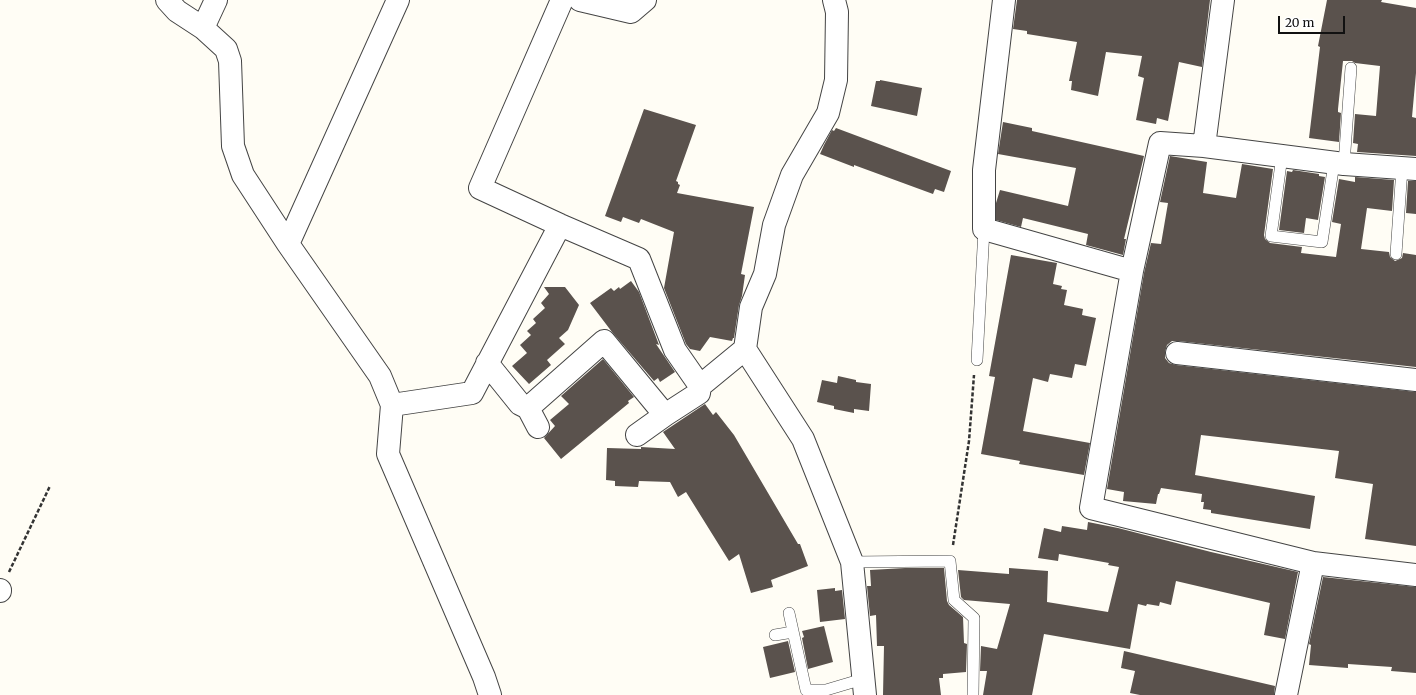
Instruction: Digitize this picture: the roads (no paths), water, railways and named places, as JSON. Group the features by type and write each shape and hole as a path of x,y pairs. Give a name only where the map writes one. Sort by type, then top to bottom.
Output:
{"street":[{"path":"167,0 177,11 203,28 226,49 230,61 233,146 243,175 288,244 380,376 392,405 388,454 484,677 490,695"},
{"path":"203,28 216,0"},
{"path":"288,244 398,0"},
{"path":"562,0 480,188 639,259 674,350 700,386"},
{"path":"580,0 631,12 645,0"},
{"path":"834,0 837,12 836,80 828,113 792,175 774,225 765,274 751,307 745,349 803,438 852,562 864,687"},
{"path":"1004,0 984,170 984,229 1132,271"},
{"path":"1204,146 1223,0"},
{"path":"1409,168 1339,164 1204,146 1160,143 1132,271 1091,508 1313,563 1416,575"},
{"path":"392,405 472,393 560,225"},
{"path":"528,408 599,333 665,415"},
{"path":"637,435 699,393 700,386 745,349"},
{"path":"1178,353 1416,380"},
{"path":"487,363 520,404 528,408 538,427"},
{"path":"1286,695 1313,563"}],"lane":[{"path":"1282,156 1271,236 1322,242 1339,164 1352,68"},
{"path":"1396,254 1409,168"},
{"path":"977,360 984,229"},
{"path":"852,562 950,561 954,600 974,618 973,695"},
{"path":"789,613 806,690 864,687"},
{"path":"775,635 793,632"}]}
